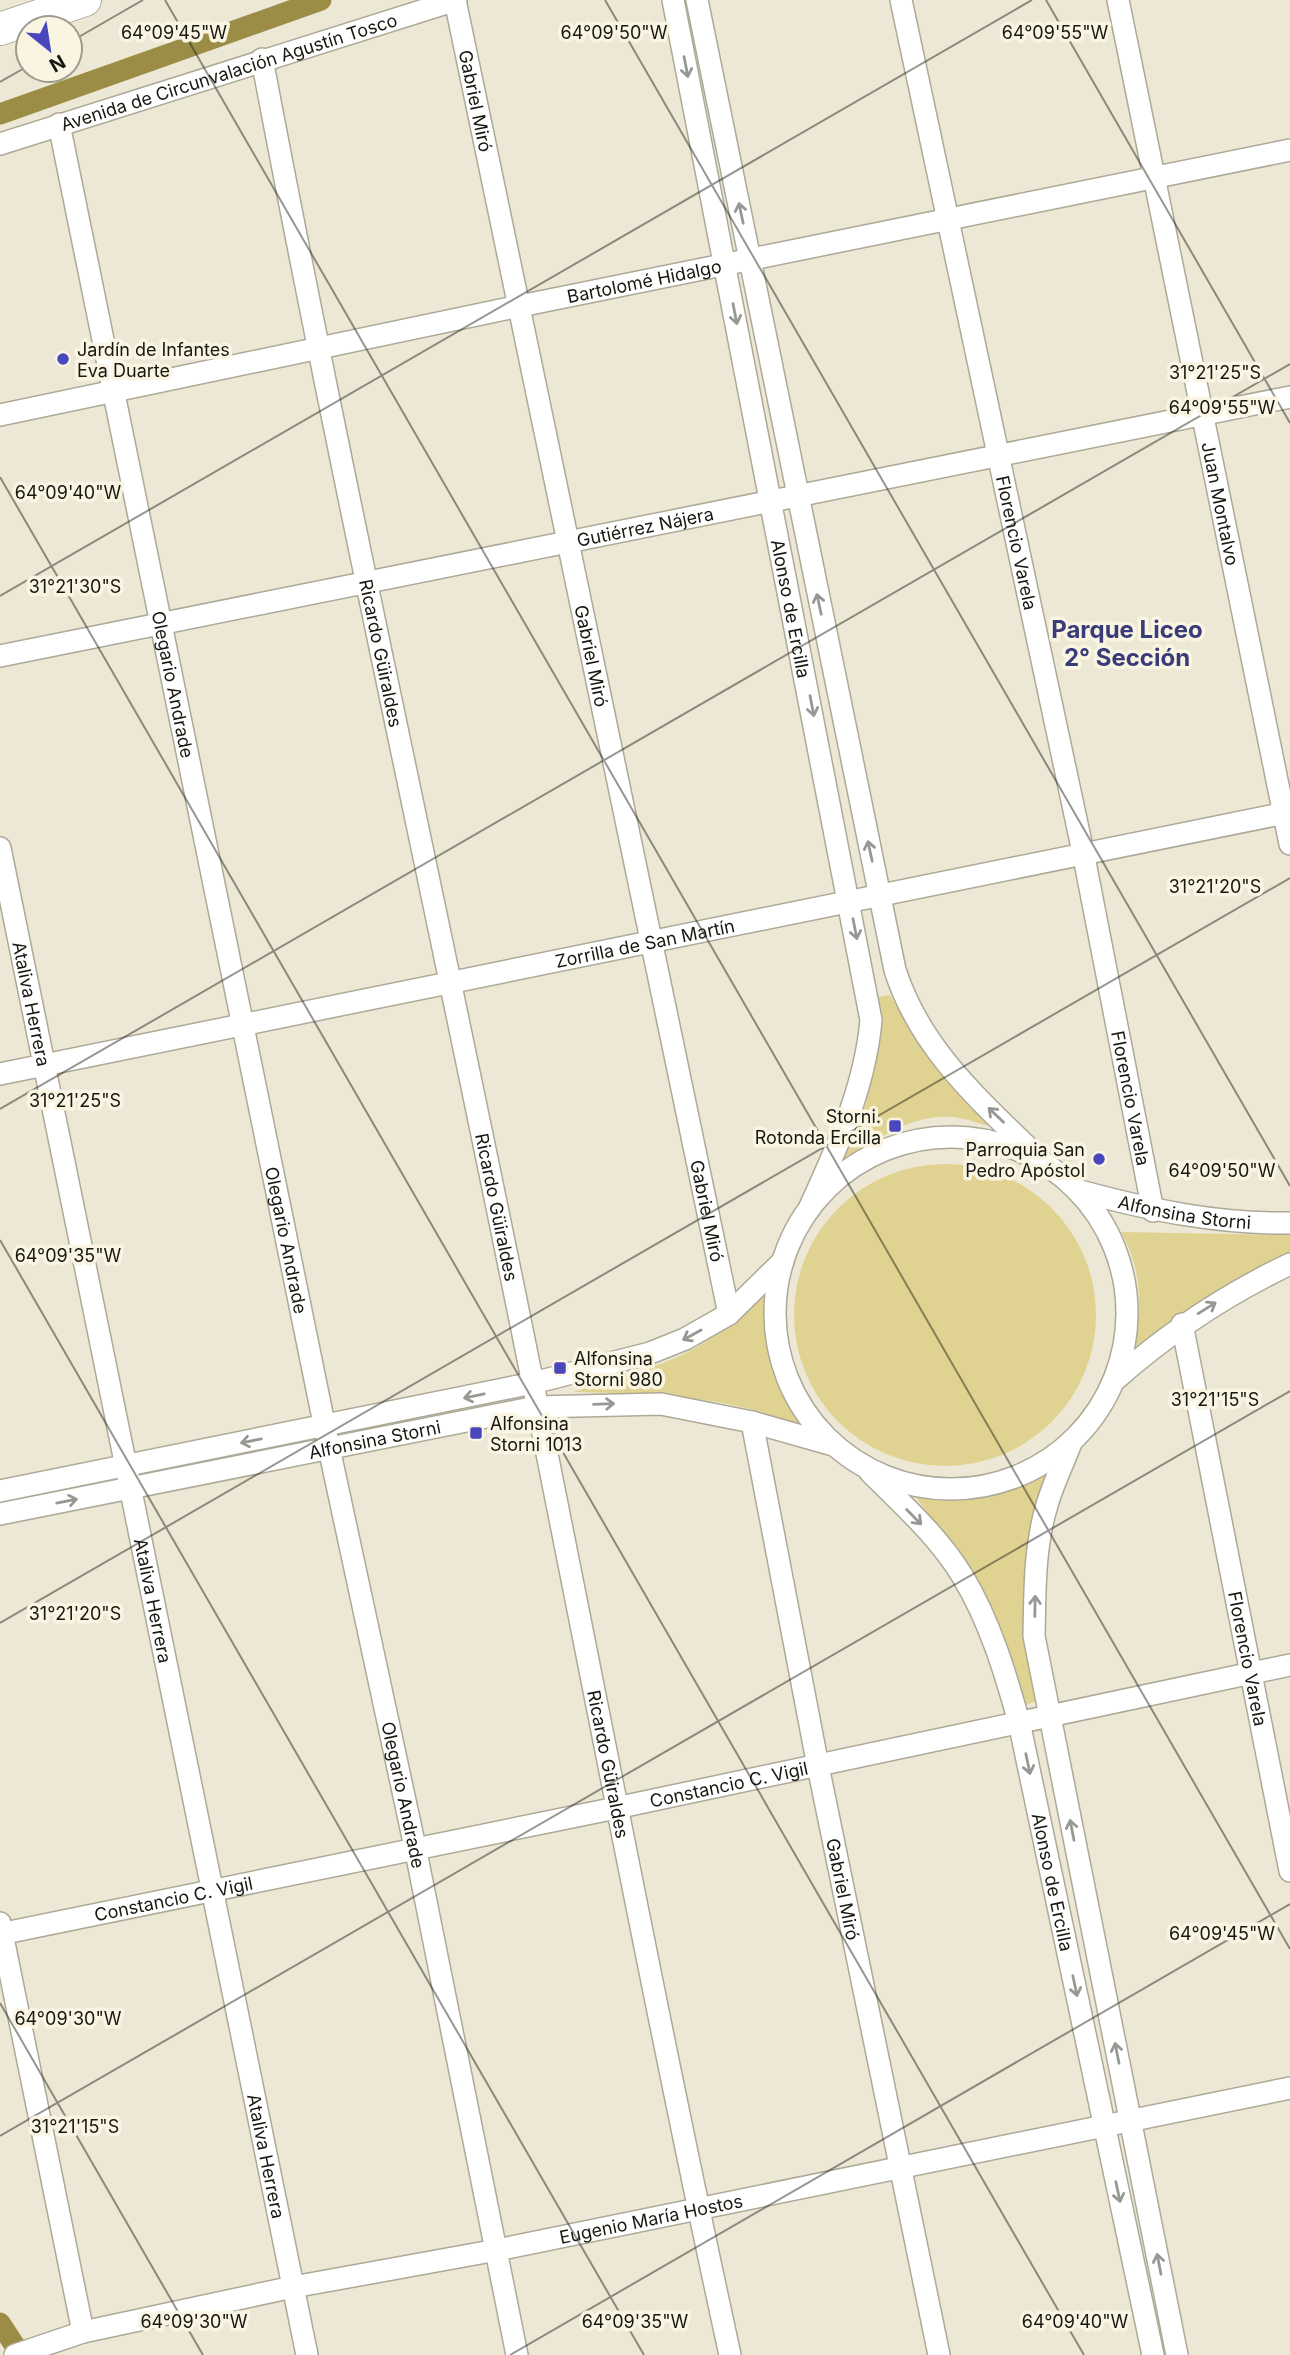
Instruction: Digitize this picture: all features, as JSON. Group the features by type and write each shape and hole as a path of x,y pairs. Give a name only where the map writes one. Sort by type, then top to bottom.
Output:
{"highway":[{"path":"0,29 85,0"}],"street":[{"name":"Avenida de Circunvalación Agustín Tosco","path":"0,144 455,0"},
{"name":"Gabriel Miró","path":"455,0 729,1314"},
{"name":"Alonso de Ercilla","path":"673,0 870,1009 868,1056 860,1090 809,1209"},
{"name":"Alonso de Ercilla","path":"697,0 895,970 907,1003 923,1033 957,1077 1044,1163"},
{"name":"Florencio Varela","path":"901,0 1083,852 1153,1210"},
{"name":"Juan Montalvo","path":"1118,0 1201,415 1287,813 1290,844"},
{"name":"Ricardo Güiraldes","path":"262,60 317,347 533,1383 616,1808 730,2355"},
{"name":"Olegario Andrade","path":"60,124 327,1438 415,1847 517,2355"},
{"name":"Bartolomé Hidalgo","path":"0,415 317,347 1290,150"},
{"name":"Gutiérrez Nájera","path":"0,656 1290,397"},
{"name":"Zorrilla de San Martín","path":"0,1074 649,940 1287,813"},
{"name":"Ataliva Herrera","path":"0,848 307,2355"},
{"path":"962,1138 1005,1145 1044,1163 1080,1191 1114,1245 1126,1289 1127,1336 1115,1380 1096,1414 1071,1443 1025,1474 972,1489 917,1487 866,1468 833,1445 806,1415 787,1380 776,1341 775,1301 783,1261 809,1209 839,1177 877,1154 918,1140 962,1138"},
{"name":"Alfonsina Storni","path":"1080,1191 1153,1210 1241,1223 1290,1223"},
{"name":"Alfonsina Storni","path":"0,1514 131,1488 650,1353 685,1339 729,1314 783,1261"},
{"path":"1115,1380 1182,1324 1220,1300 1290,1264"},
{"name":"Florencio Varela","path":"1182,1324 1290,1871"},
{"name":"Alfonsina Storni","path":"0,1491 127,1464 536,1408 661,1404 752,1422 833,1445"},
{"name":"Gabriel Miró","path":"752,1422 818,1766 939,2355"},
{"name":"Alonso de Ercilla","path":"1071,1443 1047,1505 1035,1567 1034,1636 1177,2355"},
{"name":"Alonso de Ercilla","path":"866,1468 927,1530 963,1577 982,1612 1002,1662 1019,1722 1151,2346"},
{"name":"Constancio C. Vigil","path":"1,1930 212,1891 415,1847 616,1808 1290,1665"},
{"path":"1,1930 83,2332"},
{"name":"Eugenio María Hostos","path":"23,2351 83,2332 293,2287 497,2250 1290,2088"}],"shaded area":[{"path":"890,995 921,1048 989,1126 952,1117 921,1120 892,1131 838,1165 866,1104 876,1058 876,997"},
{"path":"945,1164 974,1167 1003,1175 1029,1189 1052,1208 1071,1231 1085,1257 1093,1286 1096,1315 1093,1344 1085,1373 1071,1399 1052,1422 1029,1441 1003,1455 974,1463 945,1466 916,1463 887,1455 861,1441 838,1422 819,1399 805,1373 797,1344 794,1315 797,1286 805,1257 819,1231 838,1208 861,1189 887,1175 916,1167"},
{"path":"1121,1232 1290,1235 1290,1258 1224,1287 1134,1347 1138,1288 1133,1260"},
{"path":"774,1281 768,1322 773,1359 786,1393 808,1429 751,1409 722,1403 663,1396 573,1392 640,1371 690,1351 733,1321"},
{"path":"1055,1467 1033,1525 1026,1560 1027,1613 1036,1701 1026,1705 995,1618 971,1568 914,1495 956,1500 1007,1489"}],"waterway":[{"path":"0,114 321,0"},
{"path":"0,2323 21,2355"}],"place":[{"name":"Jardín de Infantes Eva Duarte","path":"63,359"},
{"name":"Storni. Rotonda Ercilla","path":"895,1126"},
{"name":"Parroquia San Pedro Apóstol","path":"1099,1159"},
{"name":"Alfonsina Storni 980","path":"560,1368"},
{"name":"Alfonsina Storni 1013","path":"476,1433"}],"district":[{"name":"Parque Liceo 2° Sección","path":"1127,643"}]}
